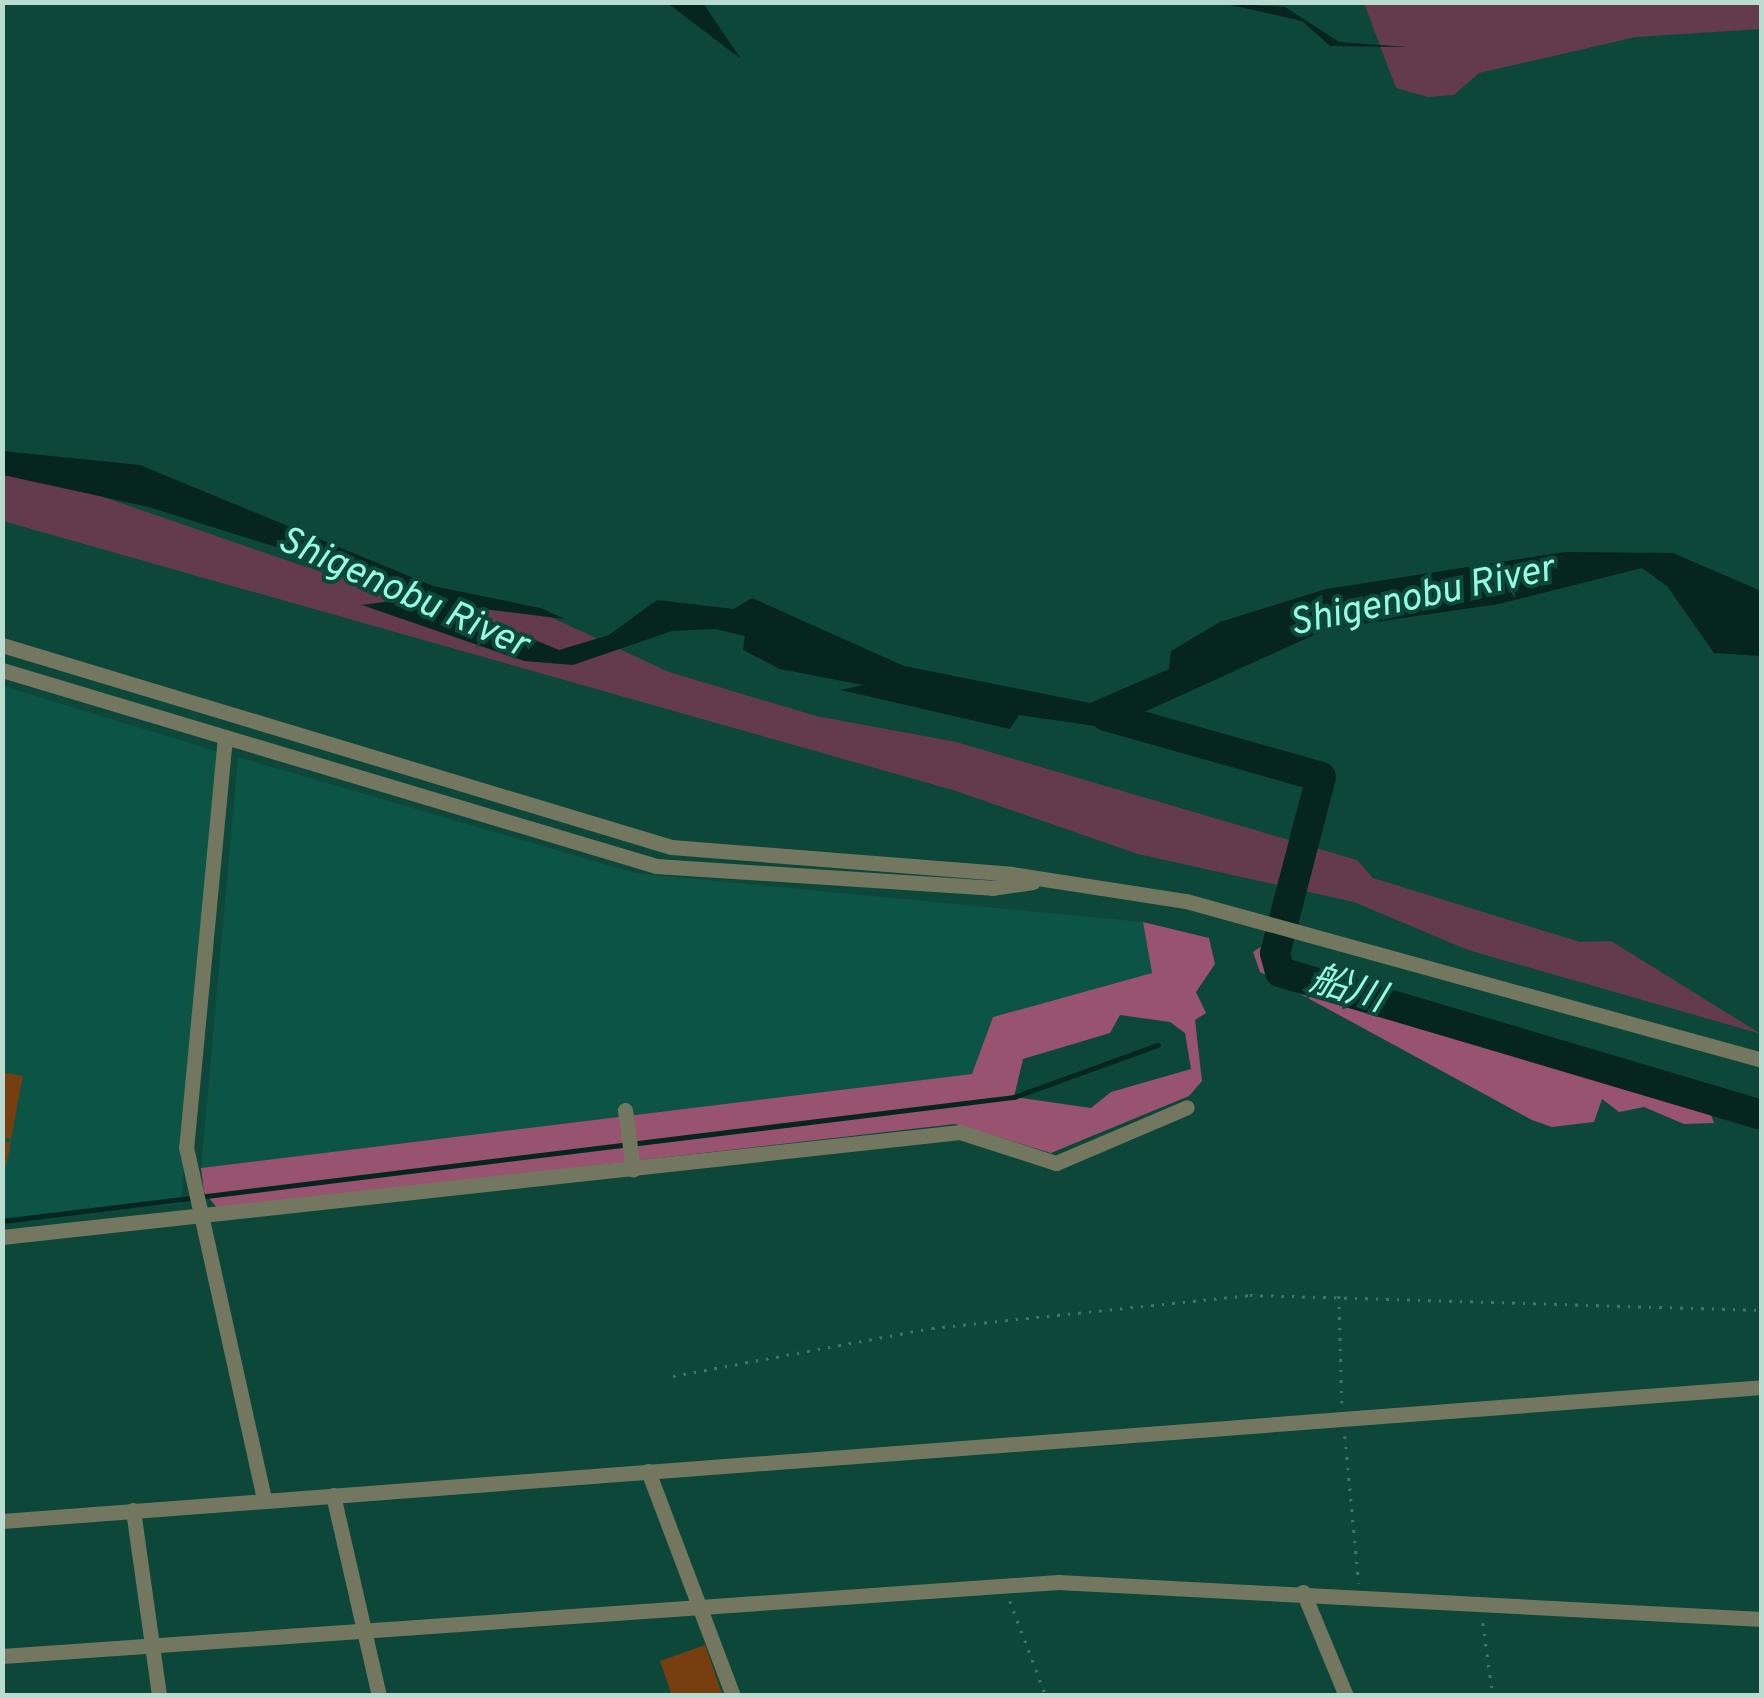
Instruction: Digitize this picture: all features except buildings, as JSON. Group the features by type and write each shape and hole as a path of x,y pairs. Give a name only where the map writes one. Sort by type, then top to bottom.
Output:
{"street":[{"path":"2,645 670,847 1050,879 1320,933 1762,1060"},
{"path":"2,670 656,866 992,888 1050,879"},
{"path":"225,737 186,1146 264,1500"},
{"path":"2,1238 960,1132 1056,1163 1187,1107"},
{"path":"625,1113 633,1166"},
{"path":"2,1521 1762,1388"},
{"path":"648,1471 733,1696"},
{"path":"333,1494 380,1696"},
{"path":"133,1510 159,1696"},
{"path":"2,1656 1004,1585 1360,1594 1762,1619"},
{"path":"1304,1592 1346,1696"}],"path":[{"path":"673,1376 932,1328 1250,1295 1762,1310"},
{"path":"1339,1296 1343,1419 1360,1594"},
{"path":"1004,1585 1046,1696"},
{"path":"1480,1602 1493,1696"}],"shaded area":[{"path":"1364,3 1761,3 1761,29 1636,37 1479,73 1454,95 1428,97 1396,88"},
{"path":"2,462 306,567 531,608 669,672 816,716 956,742 1357,860 1373,878 1580,942 1611,941 1761,1034 1468,950 1354,902 1138,854 953,790 3,521"},
{"path":"3,686 219,752 181,1204 3,1218"},
{"path":"238,757 635,873 1143,922 1152,973 993,1017 973,1074 201,1168"},
{"path":"1143,922 1209,938 1215,964 1196,992 1206,1013 1195,1020 1202,1081 1189,1096 1051,1153 955,1124 218,1209 204,1192 201,1168 972,1074 993,1017 1152,973","holes":["1120,1015 1170,1022 1185,1033 1191,1069 1111,1092 1091,1108 1014,1097 1023,1059 1110,1033"]},
{"path":"1262,946 1288,979 1708,1106 1714,1123 1684,1124 1644,1107 1619,1112 1602,1099 1594,1122 1552,1127 1532,1120 1260,972 1253,952"}],"water":[{"path":"703,3 741,59 670,5"},
{"path":"1222,3 1285,7 1339,42 1408,47 1330,46 1302,21"},
{"name":"Shigenobu River","path":"2,451 140,465 433,586 540,608 565,619 451,605 559,650 609,635 657,600 734,609 752,598 904,666 1090,703 1169,669 1171,651 1220,622 1326,589 1565,552 1673,553 1761,591 1761,656 1714,653 1667,586 1642,568 1499,604 1327,629 1109,728 1019,715 1010,729 841,690 863,685 780,669 743,650 745,636 715,629 672,631 573,665 524,661 362,605 391,601 324,562 149,507 3,475"}],"waterway":[{"name":"船川","path":"1106,716 1321,777 1275,953 1280,972 1762,1115"},
{"path":"2,1221 1014,1097 1158,1045"}]}
